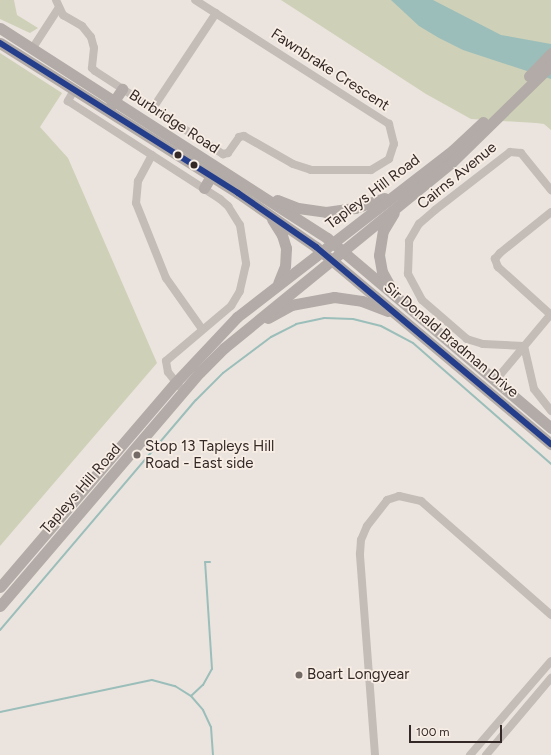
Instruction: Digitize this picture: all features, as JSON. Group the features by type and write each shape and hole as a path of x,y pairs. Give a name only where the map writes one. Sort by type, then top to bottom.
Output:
{"main road":[{"name":"Burbridge Road","path":"0,28 211,176 268,213 320,250"},
{"name":"Burbridge Road","path":"0,42 74,90 111,106 259,195 332,242"},
{"name":"Tapleys Hill Road","path":"0,606 185,392 200,372 244,330 397,208 458,157 518,92 551,53"},
{"name":"Tapleys Hill Road","path":"0,587 175,383 238,317 320,250 402,190 551,65"},
{"path":"111,106 122,88"},
{"path":"204,188 211,176"},
{"path":"259,195 298,208 326,212 364,206 402,190"},
{"path":"396,296 382,272 379,255 384,231 397,208"},
{"path":"268,213 282,235 286,248 285,266 278,284"},
{"name":"Sir Donald Bradman Drive","path":"332,242 551,428"},
{"name":"Sir Donald Bradman Drive","path":"320,250 472,376 551,444"},
{"path":"244,330 291,305 334,297 362,301 401,318"},
{"path":"472,376 495,381 496,398"}],"street":[{"path":"32,49 58,9 56,0"},
{"name":"Fawnbrake Crescent","path":"58,9 82,26 91,37 94,48 92,68 223,154 228,153 239,137 244,136 293,164 311,170 371,170 389,159 394,144 389,124 195,0"},
{"path":"153,108 216,13"},
{"path":"74,90 68,101 204,188 228,206 240,225 244,240 246,264 240,291 231,306 166,361 165,366 175,383 185,392"},
{"name":"Cairns Avenue","path":"524,346 483,344 467,339 428,305 408,274 410,241 419,224 510,152 521,153 551,190"},
{"path":"152,155 138,181 136,203 166,278 202,329"},
{"path":"495,381 551,315 498,267 495,259 500,253 551,212"},
{"name":"Sir Donald Bradman Drive","path":"524,346 534,389 551,411"},
{"path":"375,755 361,540 367,526 387,500 399,496 421,501 551,615"},
{"path":"470,755 551,662"},
{"path":"486,755 551,678"}],"green space":[{"path":"0,0 14,0 17,15 38,28 30,33 0,19"},
{"path":"281,0 551,0 551,130 544,124 471,119 426,94"},
{"path":"0,53 62,93 40,127 68,158 157,363 0,546"}],"water":[{"path":"391,0 433,0 501,35 551,44 551,79 463,50 419,26"}],"waterway":[{"path":"0,630 196,400 223,373 271,337 296,324 324,318 353,319 381,326 413,343 551,464"},
{"path":"191,696 203,685 212,669 205,562 210,562"},
{"path":"0,712 152,680 175,686 191,696 203,710 211,727 213,755"}],"transit line":[{"path":"0,43 238,193 316,247 551,444"}],"place":[{"name":"Stop 13 Tapleys Hill Road - East side","path":"137,455"},
{"name":"Boart Longyear","path":"299,675"}]}
